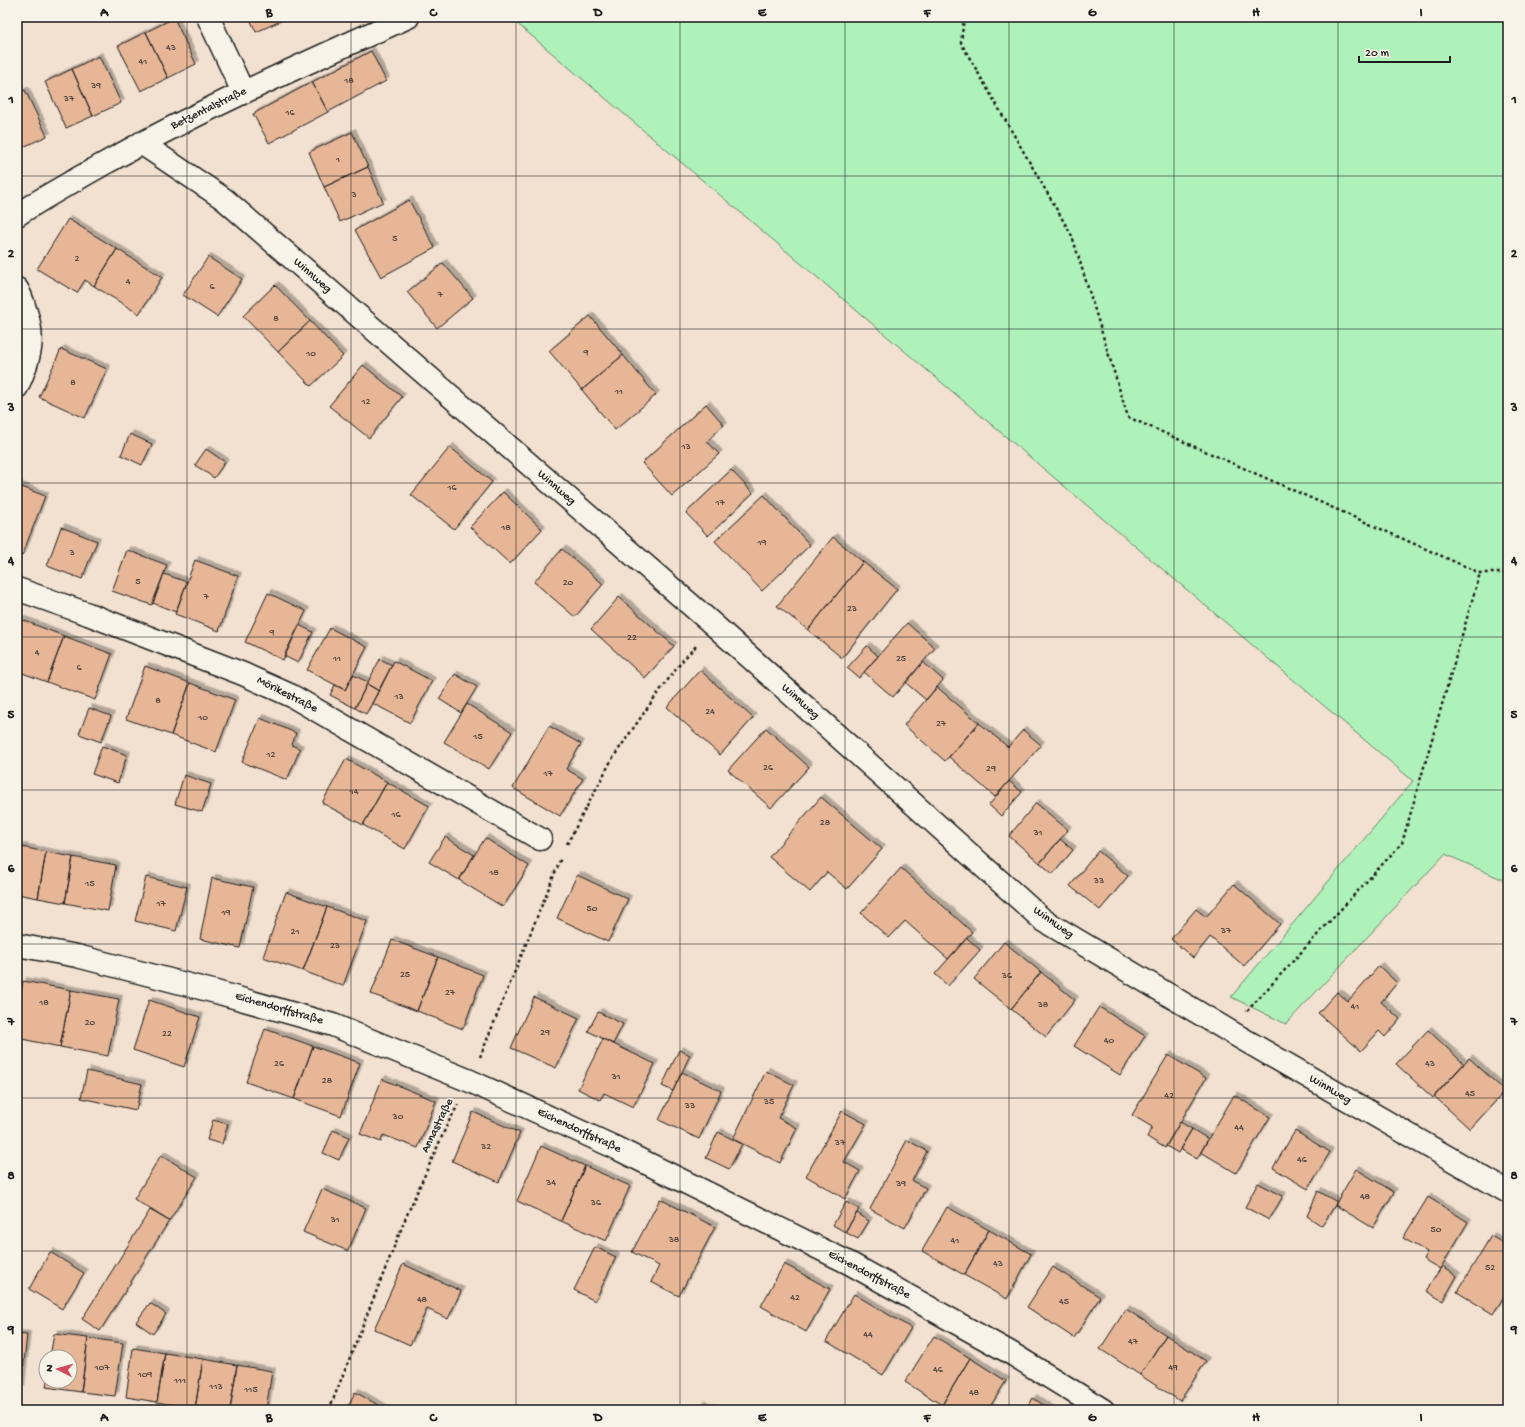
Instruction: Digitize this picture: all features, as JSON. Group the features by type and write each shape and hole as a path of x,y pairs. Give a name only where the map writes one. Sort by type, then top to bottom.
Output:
{"street":[{"path":"208,17 243,92"},
{"name":"Betzentalstraße","path":"17,215 40,200 140,143 243,92 408,17"},
{"name":"Winnweg","path":"140,143 224,199 715,626 1043,920 1229,1031 1508,1192"},
{"path":"17,289 30,322 32,344 26,368 17,387"},
{"name":"Mörikestraße","path":"17,589 88,614 244,674 292,696 540,839"},
{"name":"Eichendorffstraße","path":"17,945 77,956 216,992 333,1025 470,1081 612,1146 849,1263 1009,1352 1103,1410"}],"path":[{"path":"964,17 961,43 1072,236 1128,417 1480,573 1508,574"},
{"path":"1229,1031 1402,843 1480,573"},
{"path":"564,850 612,759 683,660 715,626"},
{"name":"Annastraße","path":"329,1410 406,1217 448,1122 470,1081 562,857"}],"green space":[{"path":"525,17 1508,17 1508,882 1445,854 1286,1024 1231,997 1413,781 514,21"}],"building":[{"path":"249,17 281,17 283,20 256,32"},
{"path":"174,18 196,64 168,78 146,32"},
{"path":"146,32 168,78 141,91 118,46"},
{"path":"371,51 386,81 328,112 312,82"},
{"path":"99,56 121,103 93,116 72,69"},
{"path":"72,69 93,116 66,128 45,82"},
{"path":"312,82 328,112 269,143 253,114"},
{"path":"25,90 47,136 19,149 17,144 17,94"},
{"path":"352,132 368,167 324,187 309,152"},
{"path":"368,167 383,202 340,222 324,187"},
{"path":"409,200 435,248 381,277 355,230"},
{"path":"68,219 117,249 94,286 85,280 77,293 37,269"},
{"path":"117,249 162,277 139,314 94,286"},
{"path":"208,257 242,279 217,317 183,295"},
{"path":"443,263 473,298 437,328 407,292"},
{"path":"275,285 310,321 278,352 243,316"},
{"path":"590,316 623,355 582,390 549,351"},
{"path":"310,321 343,356 311,386 278,352"},
{"path":"61,349 107,369 85,418 39,397"},
{"path":"623,355 656,395 615,430 582,390"},
{"path":"363,365 402,397 369,438 329,406"},
{"path":"706,404 724,425 707,441 719,454 672,496 642,463"},
{"path":"130,434 152,444 142,465 121,455"},
{"path":"450,447 492,482 454,529 411,495"},
{"path":"206,449 225,462 214,478 195,465"},
{"path":"731,470 753,493 708,536 686,513"},
{"path":"17,485 45,496 22,556 17,554"},
{"path":"503,492 542,529 510,564 470,527"},
{"path":"764,495 810,545 762,591 715,541"},
{"path":"61,527 97,541 82,579 47,566"},
{"path":"833,537 863,562 808,630 777,606"},
{"path":"562,549 603,584 575,617 534,582"},
{"path":"127,550 167,565 152,605 112,591"},
{"path":"195,560 238,576 219,631 175,614"},
{"path":"863,562 897,589 842,658 808,630"},
{"path":"164,574 187,582 176,612 153,603"},
{"path":"268,593 306,611 283,660 245,642"},
{"path":"619,597 674,646 645,678 591,629"},
{"path":"20,619 64,636 47,682 17,671 17,627"},
{"path":"907,623 935,648 893,697 864,672"},
{"path":"299,625 313,632 298,663 284,656"},
{"path":"330,628 367,647 345,690 307,670"},
{"path":"64,636 112,654 95,700 47,682"},
{"path":"867,646 878,656 859,678 847,668"},
{"path":"380,659 392,665 379,691 367,684"},
{"path":"394,661 432,681 410,723 372,703"},
{"path":"923,662 943,680 926,700 906,683"},
{"path":"145,666 190,683 171,735 126,719"},
{"path":"700,670 753,718 720,755 667,707"},
{"path":"455,674 477,687 461,713 439,699"},
{"path":"353,675 368,682 355,708 330,695 335,685 345,690"},
{"path":"190,683 235,700 216,752 171,735"},
{"path":"367,684 379,691 366,714 355,708"},
{"path":"937,687 979,723 945,761 904,725"},
{"path":"467,704 512,732 489,769 444,742"},
{"path":"89,708 111,716 101,742 79,734"},
{"path":"260,718 296,733 292,745 300,749 287,780 242,762"},
{"path":"979,723 1008,747 1023,730 1041,745 995,797 949,757"},
{"path":"549,726 581,744 566,769 583,779 560,816 513,788"},
{"path":"766,728 809,767 771,808 728,770"},
{"path":"102,746 127,755 118,783 92,774"},
{"path":"346,759 387,782 363,825 322,803"},
{"path":"184,775 211,784 202,812 175,804"},
{"path":"1009,781 1022,792 1001,816 989,805"},
{"path":"387,782 429,806 405,849 363,825"},
{"path":"821,797 882,849 847,889 827,872 810,892 769,857"},
{"path":"1036,803 1068,830 1040,863 1009,836"},
{"path":"445,837 474,855 459,880 429,862"},
{"path":"485,838 529,866 503,907 459,880"},
{"path":"1060,839 1073,850 1053,874 1040,863"},
{"path":"17,846 46,852 38,898 17,894"},
{"path":"1098,851 1128,876 1100,910 1070,886"},
{"path":"46,852 73,857 65,903 38,898"},
{"path":"73,857 116,865 108,911 65,903"},
{"path":"901,868 972,932 948,959 905,921 889,938 861,913"},
{"path":"577,875 628,899 608,942 557,918"},
{"path":"146,877 187,887 176,931 135,921"},
{"path":"212,878 253,887 240,948 200,939"},
{"path":"1234,884 1280,924 1244,966 1210,937 1193,958 1171,939 1196,909 1206,917"},
{"path":"286,892 327,907 303,971 263,957"},
{"path":"327,907 367,921 343,986 303,971"},
{"path":"967,938 980,950 948,986 935,974"},
{"path":"392,940 438,957 417,1011 371,994"},
{"path":"1004,942 1041,972 1011,1009 974,979"},
{"path":"438,957 483,975 463,1029 417,1011"},
{"path":"1379,966 1397,983 1381,1002 1400,1019 1385,1037 1379,1031 1361,1051 1318,1013 1337,992 1348,1001"},
{"path":"1041,972 1075,1000 1046,1037 1011,1009"},
{"path":"23,981 71,990 60,1047 17,1038 17,1015"},
{"path":"71,990 119,999 108,1056 60,1047"},
{"path":"534,997 579,1018 556,1068 511,1048"},
{"path":"149,1000 200,1017 184,1067 133,1050"},
{"path":"1099,1007 1145,1036 1120,1075 1074,1046"},
{"path":"598,1012 623,1024 613,1044 588,1031"},
{"path":"265,1029 313,1046 294,1099 246,1082"},
{"path":"1428,1030 1464,1064 1433,1098 1396,1064"},
{"path":"603,1039 655,1064 633,1107 604,1093 600,1100 578,1089"},
{"path":"313,1046 360,1063 341,1116 294,1099"},
{"path":"679,1050 690,1055 673,1091 662,1086"},
{"path":"1168,1055 1206,1078 1165,1148 1147,1137 1152,1127 1132,1115"},
{"path":"1469,1058 1505,1091 1470,1129 1434,1096"},
{"path":"87,1071 142,1084 136,1110 81,1098"},
{"path":"766,1071 794,1085 778,1118 797,1128 780,1163 733,1139"},
{"path":"682,1072 721,1091 699,1139 659,1120"},
{"path":"382,1079 436,1101 418,1148 383,1135 381,1142 360,1134"},
{"path":"1234,1095 1270,1117 1236,1173 1201,1152"},
{"path":"842,1111 866,1124 844,1162 860,1171 845,1199 806,1176"},
{"path":"473,1112 520,1133 499,1182 452,1161"},
{"path":"213,1120 228,1124 222,1144 207,1140"},
{"path":"1180,1122 1192,1129 1178,1153 1166,1146"},
{"path":"1192,1129 1208,1139 1197,1159 1180,1149"},
{"path":"333,1130 349,1137 339,1160 323,1153"},
{"path":"1295,1131 1330,1152 1308,1189 1273,1168"},
{"path":"718,1132 742,1144 729,1169 706,1158"},
{"path":"907,1140 927,1151 912,1181 926,1188 905,1228 870,1209"},
{"path":"541,1146 585,1166 561,1221 517,1201"},
{"path":"161,1155 197,1177 169,1221 134,1199"},
{"path":"585,1166 630,1186 606,1241 561,1221"},
{"path":"1356,1169 1394,1192 1373,1228 1335,1205"},
{"path":"1258,1183 1283,1196 1269,1220 1245,1207"},
{"path":"322,1189 366,1208 348,1251 303,1232"},
{"path":"1318,1191 1337,1202 1322,1226 1307,1216"},
{"path":"1428,1197 1468,1222 1440,1269 1423,1259 1427,1252 1403,1238"},
{"path":"660,1199 715,1227 679,1296 651,1282 659,1266 632,1252"},
{"path":"846,1202 859,1209 845,1232 833,1225"},
{"path":"947,1207 989,1230 964,1275 922,1251"},
{"path":"150,1210 169,1221 100,1331 82,1319"},
{"path":"857,1213 869,1221 858,1239 845,1232"},
{"path":"989,1230 1031,1254 1007,1299 964,1275"},
{"path":"1491,1236 1508,1246 1508,1290 1493,1314 1457,1292"},
{"path":"595,1247 616,1257 595,1301 574,1290"},
{"path":"50,1252 84,1273 62,1309 29,1289"},
{"path":"403,1264 461,1291 448,1319 427,1309 410,1345 374,1329"},
{"path":"784,1264 830,1289 806,1332 761,1306"},
{"path":"1442,1266 1457,1276 1443,1301 1426,1291"},
{"path":"1053,1267 1100,1297 1074,1338 1027,1307"},
{"path":"854,1294 911,1328 883,1375 826,1341"},
{"path":"150,1303 166,1314 153,1334 136,1322"},
{"path":"1126,1309 1166,1335 1140,1375 1100,1349"},
{"path":"17,1334 27,1335 21,1389 17,1388"},
{"path":"54,1334 88,1338 81,1392 60,1389 78,1389 78,1349 51,1349"},
{"path":"1166,1335 1206,1361 1180,1401 1140,1375"},
{"path":"934,1336 970,1358 942,1405 905,1382"},
{"path":"88,1338 123,1343 115,1396 81,1392"},
{"path":"133,1348 165,1353 157,1402 126,1397"},
{"path":"165,1353 203,1359 195,1409 157,1402"},
{"path":"970,1358 1006,1381 988,1410 950,1410 942,1405"},
{"path":"203,1359 237,1365 230,1410 195,1409"},
{"path":"237,1365 272,1371 266,1410 230,1410"},
{"path":"355,1392 387,1410 346,1410"},
{"path":"1033,1398 1051,1410 1026,1410"},
{"path":"701,1404 715,1410 698,1410"}]}
